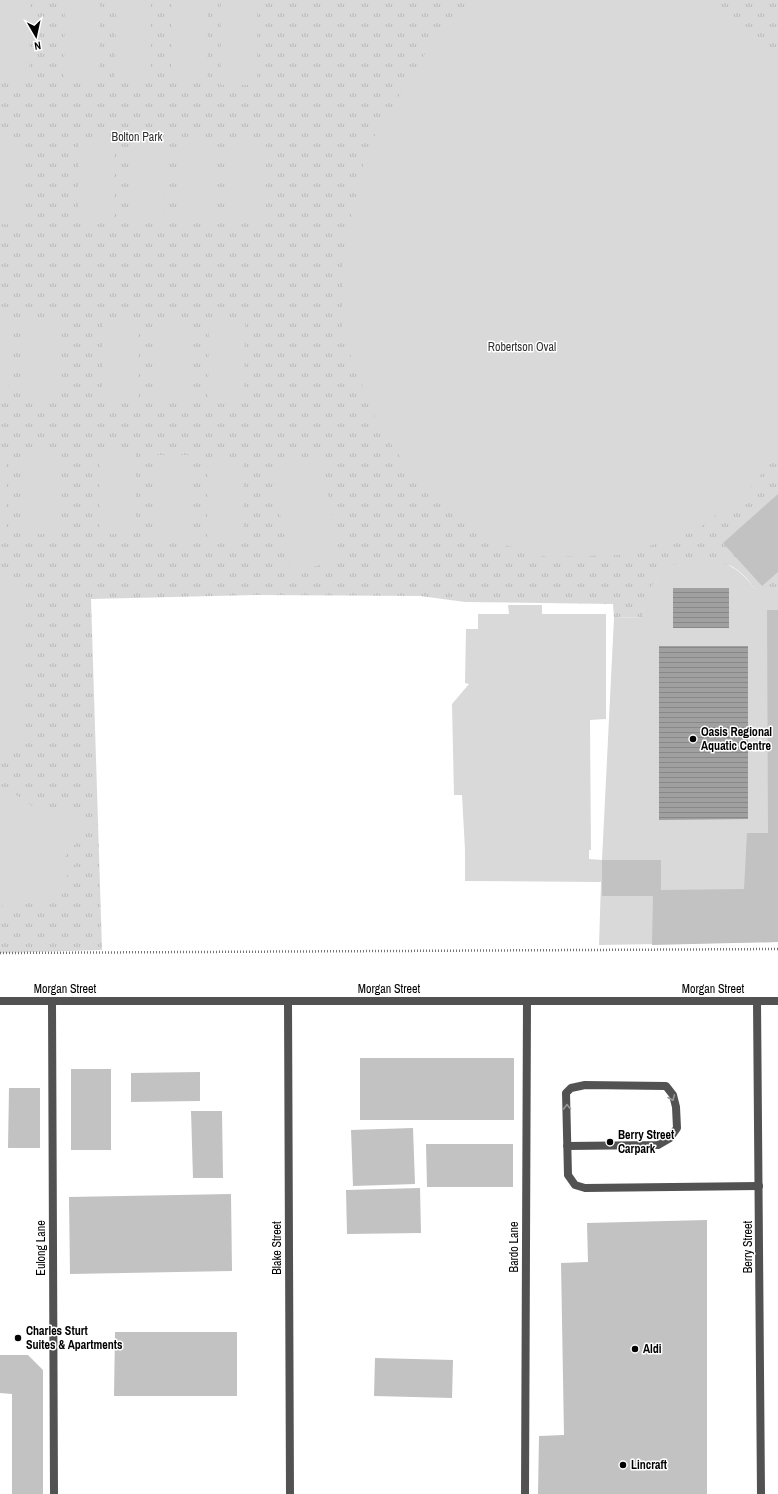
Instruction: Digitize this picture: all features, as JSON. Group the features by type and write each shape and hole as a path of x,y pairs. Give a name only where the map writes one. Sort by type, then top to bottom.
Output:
{"street":[{"name":"Morgan Street","path":"0,1001 778,1001"},
{"name":"Eulong Lane","path":"52,1001 54,1494"},
{"name":"Bardo Lane","path":"525,1494 527,1001"},
{"name":"Berry Street","path":"757,1001 761,1494"},
{"name":"Blake Street","path":"288,1002 290,1494"},
{"path":"567,1146 658,1145 670,1138 677,1128 676,1107 673,1095 666,1086 585,1085 571,1088 566,1092 567,1146 568,1175 575,1185 585,1188 759,1186"}],"path":[{"path":"0,953 778,949"}],"green space":[{"name":"Robertson Oval","path":"0,0 778,0 778,589 755,589 744,575 729,565 707,568 658,578 647,596 643,617 614,618 613,604 465,602 420,596 257,595 91,599 102,950 0,953"},
{"path":"0,0 30,1 29,83 0,82"},
{"path":"65,0 100,0 99,82 64,82"},
{"path":"116,0 151,0 151,82 115,82"},
{"path":"172,0 208,0 207,83 171,82"},
{"name":"Robertson Oval","path":"487,0 707,0 757,35 778,61 778,453 747,492 694,532 619,555 547,557 484,539 423,490 378,425 342,334 343,253 367,148 429,47"},
{"path":"221,2 257,2 257,85 221,85"},
{"path":"79,137 114,137 114,219 78,219"},
{"path":"129,139 165,139 164,221 129,221"},
{"path":"180,139 216,139 215,221 180,221"},
{"path":"230,139 266,139 266,222 230,221"},
{"path":"0,142 22,142 21,225 0,224"},
{"path":"0,315 9,315 8,398 0,398"},
{"path":"24,317 60,317 60,399 24,399"},
{"path":"156,319 192,319 191,402 155,402"},
{"path":"103,320 138,321 138,403 102,402"},
{"path":"209,321 245,321 244,404 208,403"},
{"path":"0,448 7,448 6,530 0,530"},
{"path":"24,451 60,451 59,534 23,534"},
{"path":"100,452 136,452 136,534 100,534"},
{"path":"154,455 190,455 190,537 154,537"},
{"path":"208,457 243,457 243,539 207,539"},
{"path":"321,458 341,561 291,571 271,467"},
{"name":"Oasis Regional Aquatic Centre","path":"698,558 716,561 730,566 743,575 755,589 778,589 778,942 599,945 601,882 465,881 462,795 454,795 452,704 469,684 465,683 466,629 478,629 478,614 509,614 508,605 542,605 542,614 606,614 606,719 590,720 591,850 589,850 589,859 602,860 614,618 643,617 646,596 652,585 659,577 677,563"},
{"path":"0,581 26,582 24,749 0,749"},
{"path":"0,787 10,791 47,816 57,806 66,803 70,804 85,817 87,823 84,833 64,858 75,864 45,909 28,898 7,912 0,903"}],"shaded area":[{"path":"673,588 729,588 729,628 673,628"},
{"path":"659,646 748,646 748,819 659,820"}],"building":[{"path":"778,494 778,572 762,586 723,543"},
{"path":"767,610 778,610 778,942 652,945 653,896 602,896 602,860 661,860 661,890 744,889 747,833 768,833"},
{"path":"360,1058 514,1058 514,1120 360,1120"},
{"path":"71,1069 111,1069 111,1150 71,1150"},
{"path":"200,1072 200,1101 131,1102 131,1073"},
{"path":"9,1088 40,1088 40,1148 8,1148"},
{"path":"191,1111 222,1111 223,1178 193,1178"},
{"path":"413,1128 415,1184 353,1186 351,1130"},
{"path":"426,1144 513,1144 513,1187 427,1187"},
{"path":"420,1188 421,1233 347,1234 346,1190"},
{"path":"231,1194 232,1271 70,1274 69,1197"},
{"name":"Aldi","path":"707,1220 707,1494 538,1494 539,1436 564,1435 561,1263 588,1262 587,1223"},
{"path":"115,1332 237,1332 237,1396 114,1396"},
{"path":"0,1355 28,1355 43,1370 43,1494 12,1494 12,1394 0,1393"},
{"path":"375,1358 453,1360 452,1398 374,1396"}],"place":[{"name":"Oasis Regional Aquatic Centre","path":"693,739"},
{"name":"Berry Street Carpark","path":"610,1142"},
{"name":"Charles Sturt Suites & Apartments","path":"18,1338"},
{"name":"Aldi","path":"635,1349"},
{"name":"Lincraft","path":"623,1465"}],"park label":[{"name":"Bolton Park","path":"137,137"}]}
